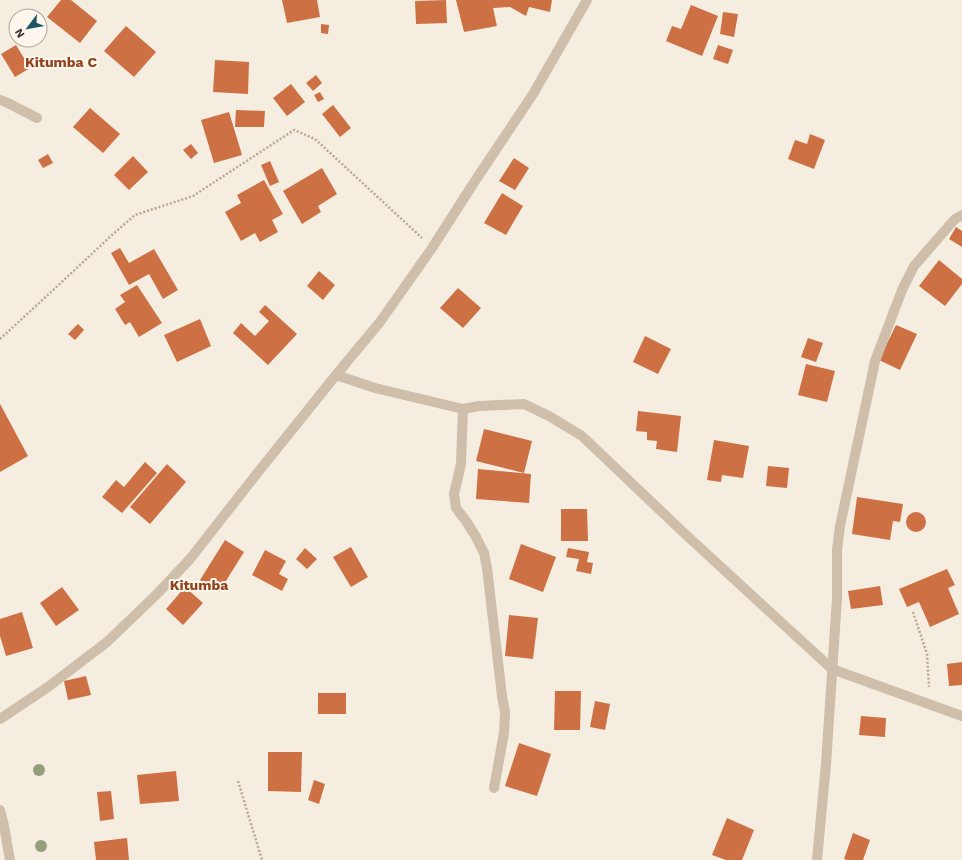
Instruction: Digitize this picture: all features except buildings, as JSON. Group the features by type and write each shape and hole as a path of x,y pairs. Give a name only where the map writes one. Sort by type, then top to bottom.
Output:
{"street":[{"path":"0,719 48,687 107,642 157,594 190,559 255,476 380,322 432,248 533,94 587,0"},
{"path":"0,100 37,118"},
{"path":"817,860 826,764 837,598 837,550 840,526 875,362 902,290 914,266 955,219 962,215"},
{"path":"336,375 375,388 463,409 479,406 524,404 549,416 582,436 832,669 962,716"},
{"path":"463,409 461,464 454,494 456,508 476,537 486,560 505,712 504,733 494,788"},
{"path":"0,810 10,860"}],"path":[{"path":"0,339 135,215 193,196 294,130 314,139 432,248"},
{"path":"913,612 927,654 930,704"},
{"path":"238,781 262,860"}],"district":[{"name":"Kitumba C","path":"61,62"},
{"name":"Kitumba","path":"199,585"}]}
